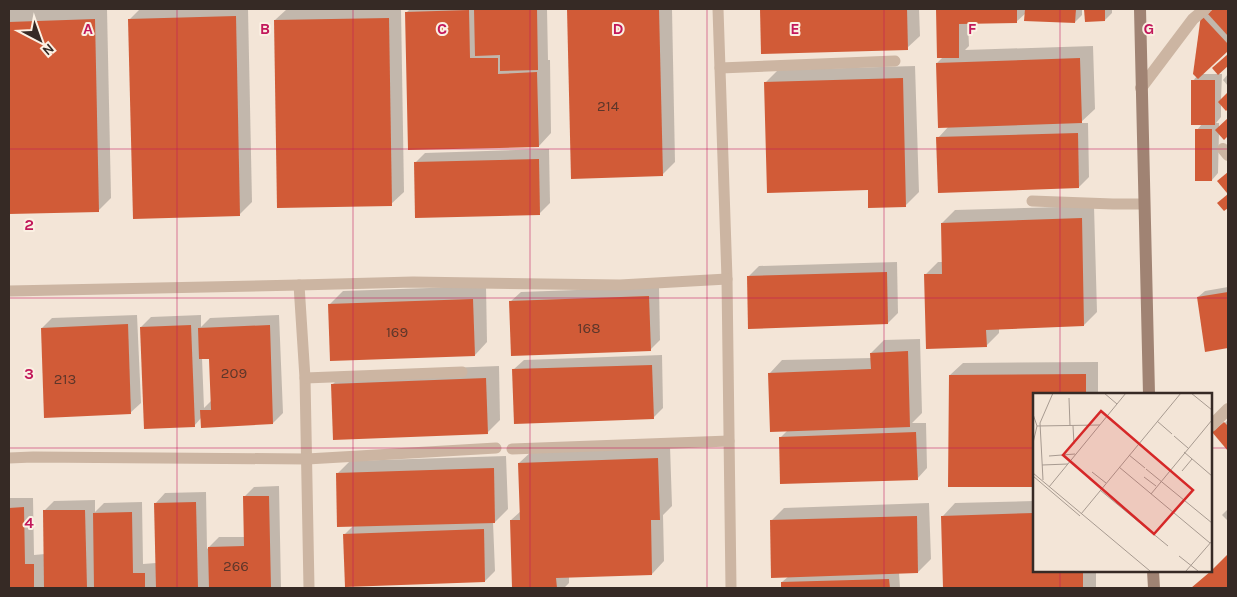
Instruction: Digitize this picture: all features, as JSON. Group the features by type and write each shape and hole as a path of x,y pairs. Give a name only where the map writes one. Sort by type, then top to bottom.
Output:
{"street":[{"path":"1140,9 1149,393"},
{"path":"1142,88 1193,19 1204,9"},
{"path":"1212,425 1228,409"},
{"path":"1153,572 1154,588"}],"lane":[{"path":"718,9 727,279 731,588"},
{"path":"720,68 895,61"},
{"path":"1032,201 1144,204"},
{"path":"9,291 413,282 620,285 727,279"},
{"path":"299,285 305,378 309,588"},
{"path":"305,378 462,372"},
{"path":"512,449 729,441"},
{"path":"9,458 307,459 496,448"}],"building":[{"path":"474,9 537,9 538,70 500,71 500,55 475,56"},
{"path":"567,9 659,9 663,176 571,179"},
{"path":"760,9 907,9 908,50 761,54"},
{"path":"936,9 1017,9 1017,23 959,24 959,58 937,58"},
{"path":"1025,9 1076,9 1075,23 1024,21"},
{"path":"1084,9 1105,9 1105,21 1085,22"},
{"path":"1213,9 1228,9 1228,36 1208,14"},
{"path":"469,10 470,58 498,58 498,74 537,72 539,147 408,150 405,12"},
{"path":"1201,15 1228,44 1228,51 1198,79 1193,74"},
{"path":"236,16 240,216 133,219 128,19"},
{"path":"389,18 392,206 277,208 274,20"},
{"path":"95,19 99,212 9,214 9,22"},
{"path":"1228,54 1228,66 1218,75 1212,68"},
{"path":"1080,58 1082,123 938,128 936,63"},
{"path":"903,78 906,207 868,208 868,190 767,193 764,82"},
{"path":"1191,80 1215,80 1215,125 1191,125"},
{"path":"1228,92 1228,109 1226,111 1218,102"},
{"path":"1228,118 1228,136 1224,140 1215,130"},
{"path":"1195,129 1212,129 1212,181 1195,181"},
{"path":"1078,133 1079,188 938,193 936,137"},
{"path":"539,159 540,215 415,218 414,162"},
{"path":"1228,172 1228,192 1227,193 1217,181"},
{"path":"1228,194 1228,208 1224,211 1217,203"},
{"path":"1082,218 1084,326 986,330 987,347 926,349 924,274 942,274 941,223"},
{"path":"887,272 888,324 748,329 747,276"},
{"path":"1228,292 1228,348 1205,352 1197,297"},
{"path":"649,296 651,351 511,356 509,301"},
{"path":"473,299 475,356 330,361 328,304"},
{"path":"128,324 131,414 44,418 41,328"},
{"path":"191,325 195,427 144,429 140,327"},
{"path":"270,325 273,424 201,428 200,410 211,410 209,359 199,359 198,328"},
{"path":"908,351 910,427 770,432 768,373 871,369 870,353"},
{"path":"652,365 654,419 514,424 512,369"},
{"path":"1086,374 1086,393 1033,393 1033,487 948,487 949,375"},
{"path":"486,378 488,434 333,440 331,384"},
{"path":"1224,422 1228,426 1228,451 1212,432"},
{"path":"916,432 918,480 780,484 779,437"},
{"path":"658,458 660,520 651,520 652,575 556,578 557,588 512,588 510,520 520,520 518,463"},
{"path":"494,468 495,523 337,527 336,473"},
{"path":"243,496 269,496 271,588 209,588 208,547 244,546"},
{"path":"196,502 198,588 156,588 154,503"},
{"path":"24,507 25,564 34,564 34,588 9,588 9,508"},
{"path":"43,510 85,510 87,588 44,588"},
{"path":"132,512 133,573 145,573 145,588 94,588 93,513"},
{"path":"1033,513 1033,572 1083,572 1083,588 943,588 941,516"},
{"path":"917,516 918,573 771,578 770,520"},
{"path":"484,529 485,582 345,587 343,534"},
{"path":"1228,554 1228,588 1191,588 1212,572"},
{"path":"889,579 890,588 781,588 781,582"}]}
